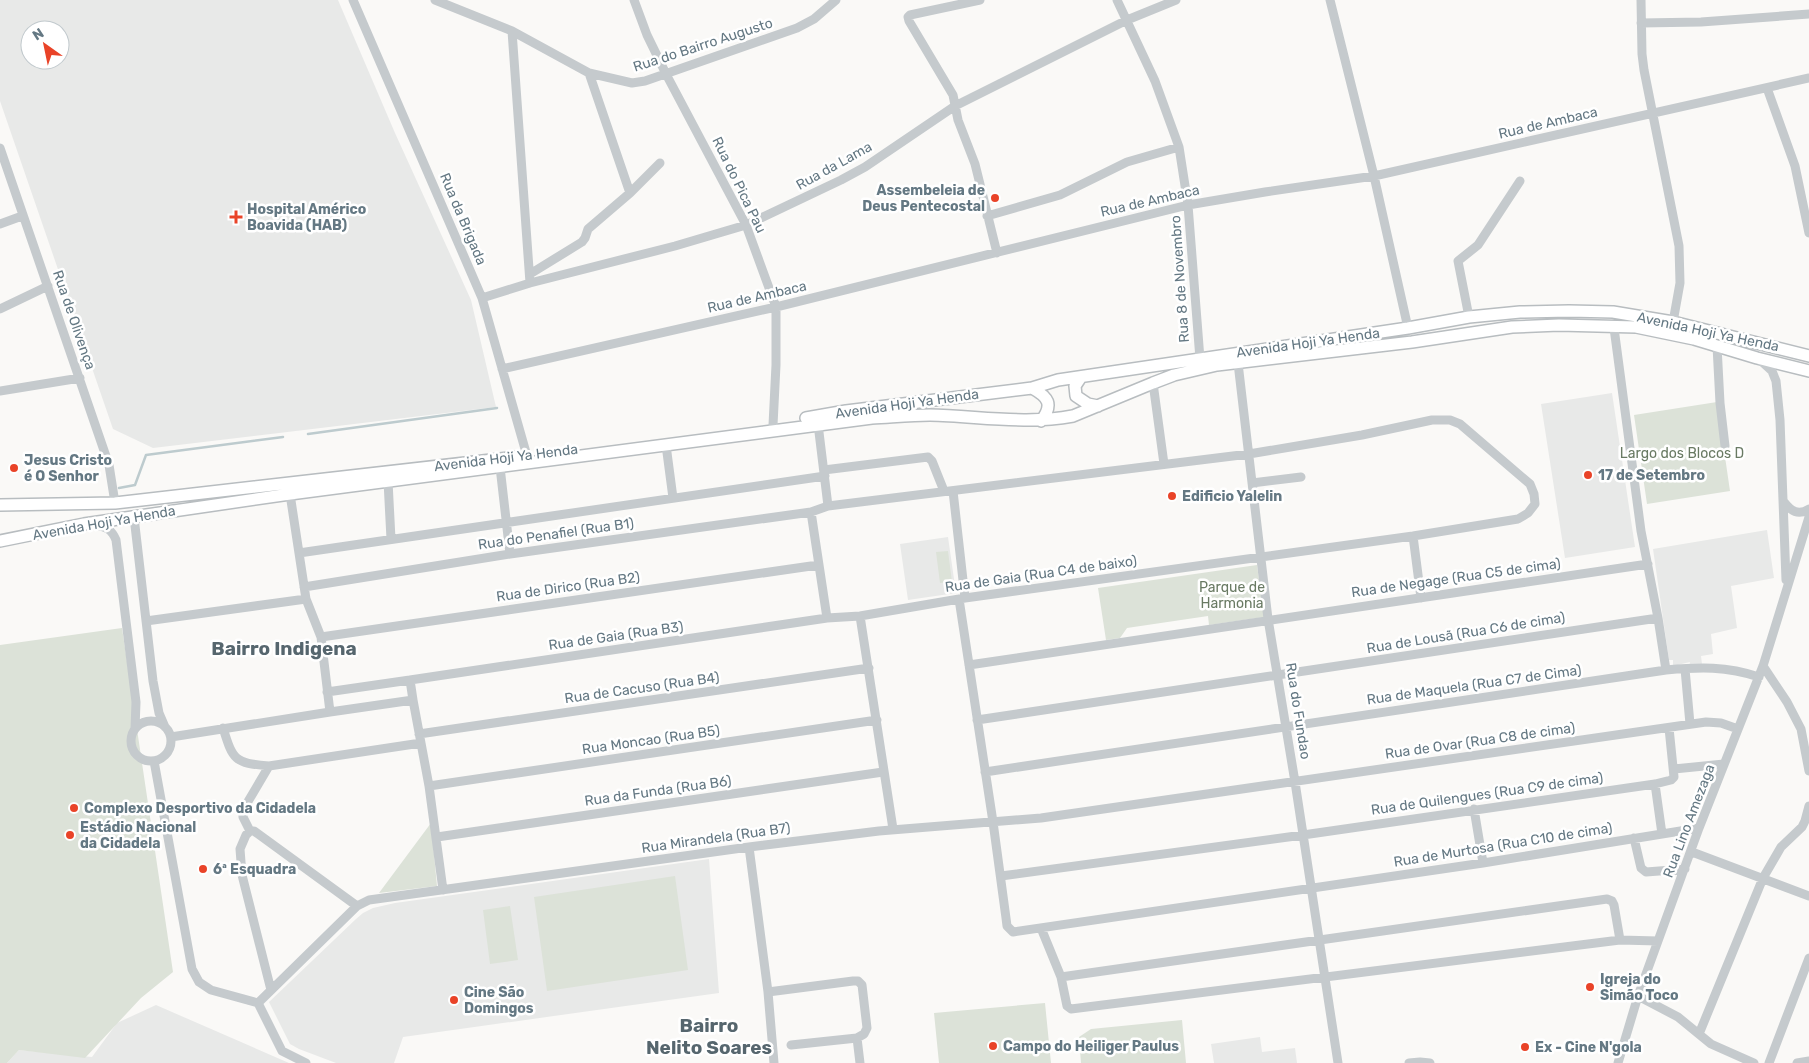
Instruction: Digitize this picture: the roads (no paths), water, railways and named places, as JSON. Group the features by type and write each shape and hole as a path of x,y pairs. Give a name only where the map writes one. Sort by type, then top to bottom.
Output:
{"main road":[{"name":"Avenida Hoji Ya Henda","path":"0,505 115,503 528,456 773,425 846,412 1032,388 1058,380 1520,312 1569,310 1613,312 1673,322 1809,356"},
{"name":"Avenida Hoji Ya Henda","path":"0,541 84,524 290,494 818,424 872,418 930,415 1041,421 1073,416 1153,383 1210,366 1512,328 1558,325 1614,328 1636,327 1694,339 1757,358 1809,370"},
{"path":"1081,377 1075,386 1076,396 1088,404 1100,406"},
{"path":"1032,388 1043,394 1049,406 1048,412 1041,421"}],"street":[{"name":"Rua da Brigada","path":"353,0 482,298 528,456"},
{"name":"Rua do Bairro Augusto","path":"435,0 512,30 589,73 632,83 666,74 797,28 814,19 836,0"},
{"name":"Rua do Pica Pau","path":"634,0 666,74 746,224 776,307 773,425"},
{"path":"980,0 908,17 952,90 958,120 975,164 997,253"},
{"name":"Rua 8 de Novembro","path":"1117,0 1155,81 1179,147 1188,205 1200,359"},
{"name":"Rua da Lama","path":"482,298 530,279 675,246 746,224 865,167 955,106 1127,20 1176,0"},
{"path":"1330,0 1374,176 1408,328"},
{"path":"1641,0 1642,54 1679,246 1680,283 1673,322"},
{"path":"1641,23 1701,22 1809,14"},
{"path":"512,30 530,279"},
{"path":"589,73 630,193"},
{"name":"Rua de Ambaca","path":"502,369 776,307 1188,205 1374,176 1809,78"},
{"path":"1767,88 1795,166 1809,233"},
{"path":"987,216 1050,198 1127,162 1179,147"},
{"name":"Rua de Olivença","path":"1,151 109,465 115,503"},
{"path":"530,279 582,242 588,229 630,193 660,163"},
{"path":"1469,318 1458,261 1478,246 1520,181"},
{"path":"0,224 22,216"},
{"path":"0,309 48,286"},
{"path":"1614,328 1641,531 1666,670"},
{"path":"1717,346 1720,403 1726,446"},
{"name":"Rua Lino Amezaga","path":"1757,358 1772,371 1776,381 1784,502 1786,589"},
{"name":"Rua do Fundao","path":"1238,363 1268,619 1338,1063"},
{"path":"0,392 80,378"},
{"path":"1153,383 1164,464"},
{"name":"Rua do Penafiel (Rua B1)","path":"304,587 510,554 811,512 828,506 1249,454 1362,435 1432,420 1450,420 1460,424 1530,484 1535,504 1528,513 1518,519"},
{"path":"818,424 828,506"},
{"path":"666,445 674,498"},
{"path":"299,553 674,498 928,457 949,491 969,664 1000,876"},
{"path":"500,467 510,554"},
{"path":"1252,483 1301,477"},
{"path":"388,481 391,539"},
{"path":"290,494 306,599 321,637 330,712"},
{"path":"1784,502 1790,509 1796,512 1803,512 1809,509"},
{"path":"811,512 826,618"},
{"path":"84,524 105,527 114,534 116,540 136,702 134,729 130,740 131,746 135,754 144,760 154,761 166,755 171,737 155,697 134,517"},
{"name":"Rua Lino Amezaga","path":"1618,1063 1638,996 1692,852 1699,828 1763,666 1809,518"},
{"name":"Rua de Gaia (Rua C4 de baixo)","path":"826,618 860,616 962,598 1413,536 1518,519"},
{"path":"1413,536 1420,598"},
{"name":"Rua de Negage (Rua C5 de cima)","path":"969,664 1648,564"},
{"name":"Rua de Dirico (Rua B2)","path":"321,637 818,565"},
{"path":"146,621 306,599"},
{"path":"860,616 893,830"},
{"name":"Rua de Gaia (Rua B3)","path":"327,692 826,618"},
{"name":"Rua de Lousã (Rua C6 de cima)","path":"977,720 1658,618"},
{"path":"1763,666 1787,702 1801,729 1809,771"},
{"name":"Rua de Cacuso (Rua B4)","path":"223,728 230,751 235,757 249,764 269,766 420,739 869,668"},
{"name":"Rua de Maquela (Rua C7 de Cima)","path":"985,772 1666,670 1723,668 1738,670 1759,677"},
{"path":"1685,669 1690,724"},
{"path":"410,680 429,786 444,890"},
{"path":"171,737 413,700"},
{"name":"Rua Moncao (Rua B5)","path":"429,786 877,720"},
{"path":"134,729 142,722 150,721 155,721 165,726"},
{"name":"Rua de Ovar (Rua C8 de cima)","path":"993,822 1041,818 1670,732 1690,724 1706,722 1738,729"},
{"path":"1670,732 1674,773"},
{"path":"154,761 192,969 199,982 211,990 258,1004 282,1051 306,1063"},
{"name":"Rua de Quilengues (Rua C9 de cima)","path":"1000,876 1303,835 1655,784 1671,780 1674,773 1724,764"},
{"path":"250,831 242,814 269,766"},
{"name":"Rua da Funda (Rua B6)","path":"437,837 883,772"},
{"path":"1655,784 1662,834"},
{"path":"1699,1034 1763,878 1781,847 1806,821 1809,806"},
{"path":"1474,810 1483,862"},
{"name":"Rua Mirandela (Rua B7)","path":"357,906 369,900 749,847 893,830 993,822"},
{"name":"Rua de Murtosa (Rua C10 de cima)","path":"1000,876 1006,918 1010,930 1013,932 1699,828"},
{"path":"250,831 254,831 357,906 258,1004"},
{"path":"250,831 246,835 240,849 242,875 271,990"},
{"path":"1634,838 1641,868 1646,872 1685,869"},
{"path":"749,847 768,992 774,1063"},
{"path":"1692,852 1809,896"},
{"path":"1061,977 1607,899 1612,900 1614,905 1620,940"},
{"path":"1041,928 1061,977 1069,1008 1325,978 1620,940 1658,941"},
{"path":"1769,1063 1809,958"},
{"path":"768,992 858,981 862,984 867,1028 864,1034 857,1038 791,1045"},
{"path":"1638,996 1678,1017 1711,1044 1754,1063"},
{"path":"857,1038 860,1063"},
{"path":"1797,1063 1809,1061"},
{"path":"1409,1063 1430,1063"}],"waterway":[{"path":"308,434 497,408"},
{"path":"119,488 135,485 146,455 283,437"}],"place":[{"name":"Assembeleia de Deus Pentecostal","path":"995,198"},
{"name":"Hospital Américo Boavida (HAB)","path":"236,217"},
{"name":"Jesus Cristo é O Senhor","path":"14,468"},
{"name":"17 de Setembro","path":"1588,475"},
{"name":"Edificio Yalelin","path":"1172,496"},
{"name":"Complexo Desportivo da Cidadela","path":"74,808"},
{"name":"Estádio Nacional da Cidadela","path":"70,835"},
{"name":"6ª Esquadra","path":"203,869"},
{"name":"Igreja do Simão Toco","path":"1590,987"},
{"name":"Cine São Domingos","path":"454,1000"},
{"name":"Campo do Heiliger Paulus","path":"993,1046"},
{"name":"Ex - Cine N'gola","path":"1525,1047"}],"district":[{"name":"Bairro Indigena","path":"284,648"},
{"name":"Bairro Nelito Soares","path":"709,1036"}],"park label":[{"name":"Largo dos Blocos D","path":"1682,453"},
{"name":"Parque de Harmonia","path":"1232,596"}]}
